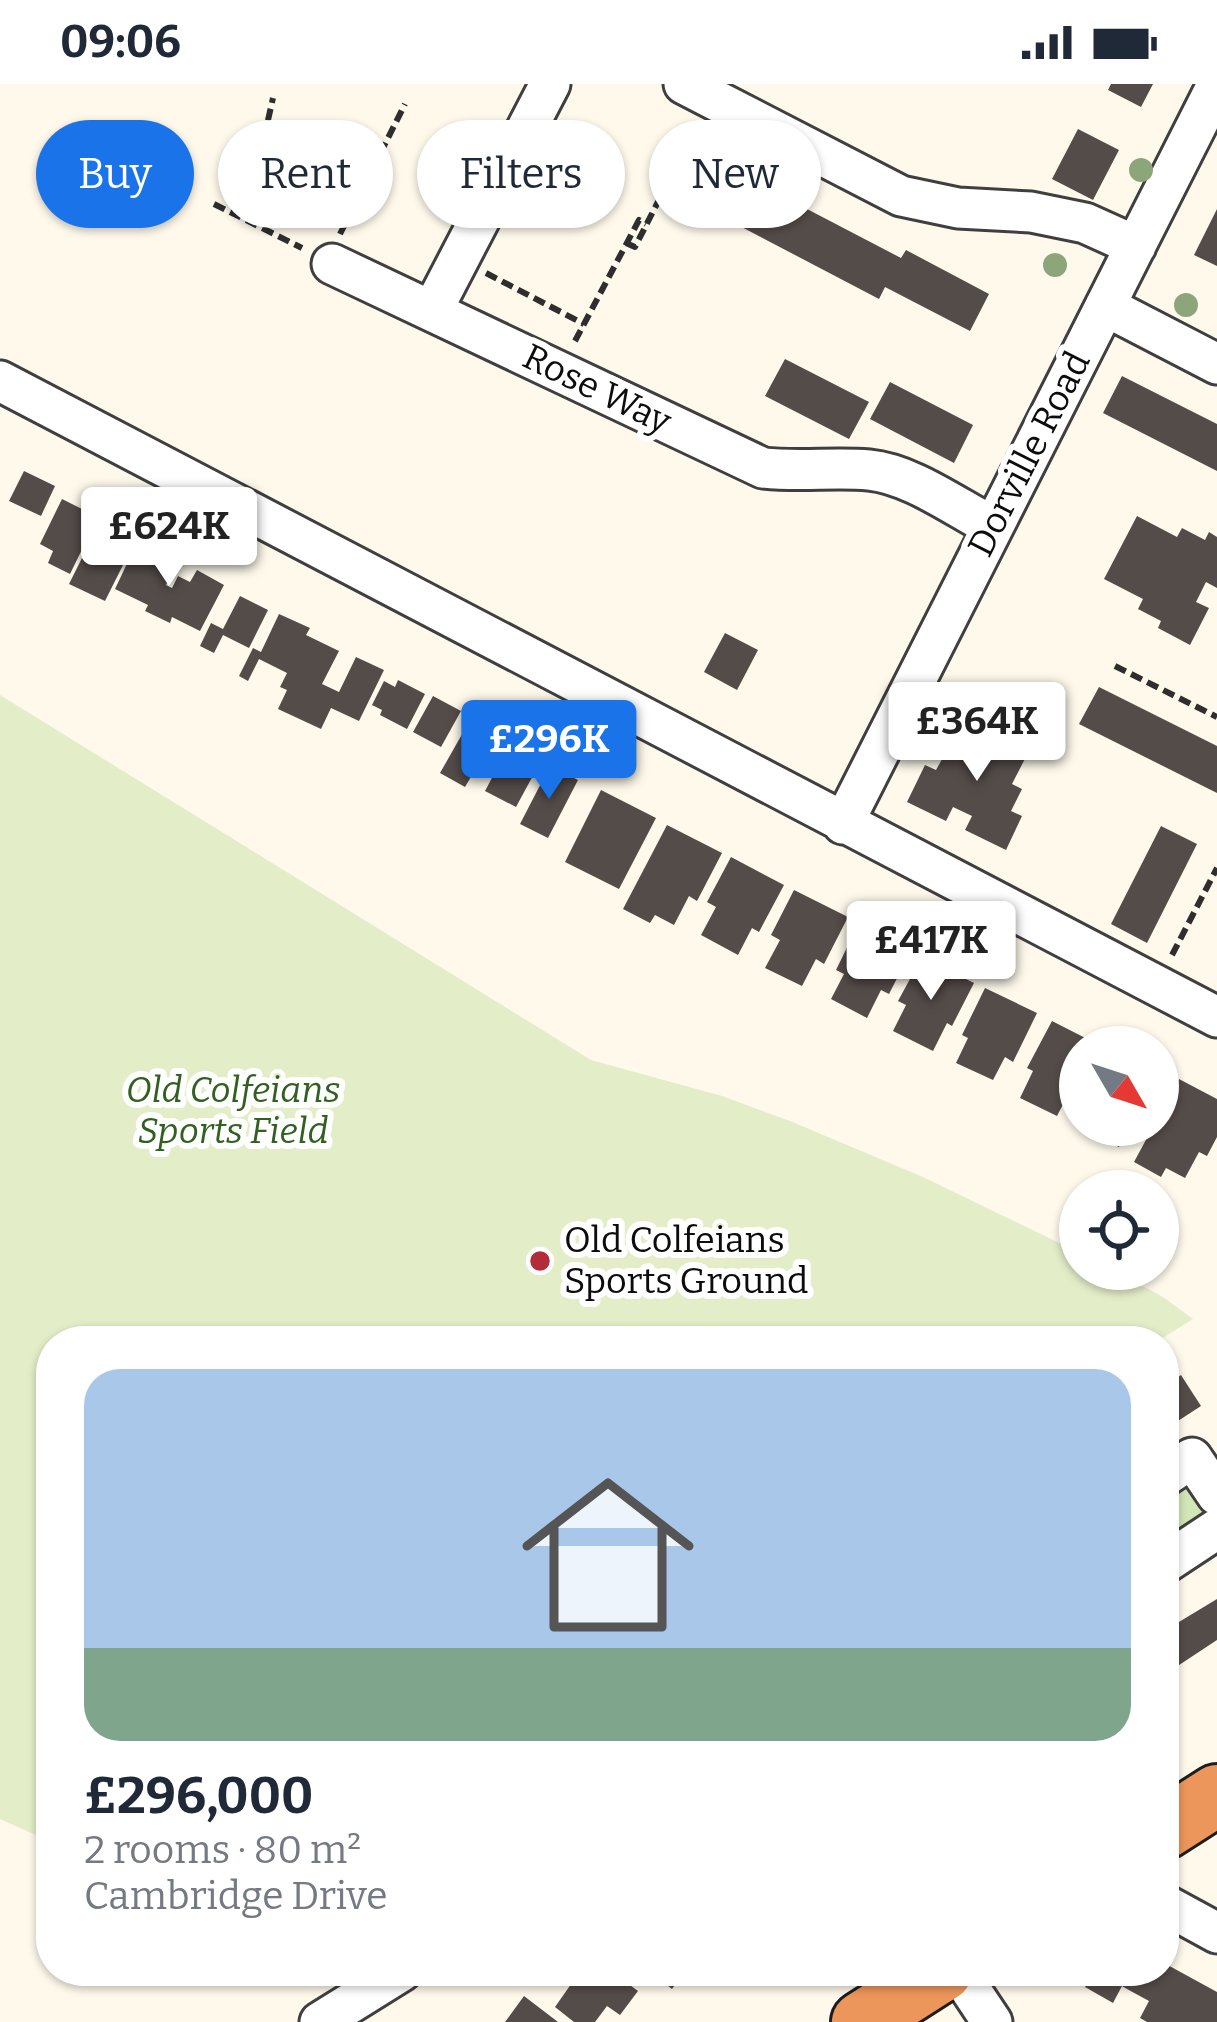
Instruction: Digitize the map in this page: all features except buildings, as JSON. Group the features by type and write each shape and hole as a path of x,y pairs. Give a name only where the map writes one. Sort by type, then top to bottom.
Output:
{"highway":[{"path":"1179,1819 1217,1795"},
{"path":"862,2022 918,1986"}],"street":[{"path":"433,309 550,84"},
{"name":"Dorville Road","path":"843,824 1217,85"},
{"path":"697,91 902,196 958,208 1031,212 1085,223 1136,246"},
{"name":"Rose Way","path":"328,262 763,468 871,470 900,478 992,526"},
{"path":"1106,306 1217,364"},
{"path":"0,381 1217,1017"},
{"path":"1179,1467 1192,1458 1217,1495"},
{"path":"1179,1556 1214,1537"},
{"path":"1179,1912 1217,1933"},
{"path":"320,2022 378,1986"},
{"path":"968,1986 992,2022"}],"path":[{"path":"560,371 626,243 634,247 646,224 697,91"},
{"path":"268,120 273,98"},
{"path":"393,127 405,104"},
{"path":"214,204 328,262 345,228"},
{"path":"459,259 584,324"},
{"path":"1115,666 1217,717"},
{"path":"1156,985 1217,868"}],"green space":[{"name":"Old Colfeians Sports Ground","path":"0,695 591,1060 722,1096 790,1121 923,1177 1059,1243 1059,1290 1150,1290 1193,1319 1179,1328 36,1326 36,1835 0,1819"},
{"path":"1179,1486 1195,1489 1206,1515 1179,1539"}],"place":[{"name":"Old Colfeians Sports Ground","path":"540,1261"}],"park label":[{"name":"Old Colfeians Sports Field","path":"233,1110"}]}
